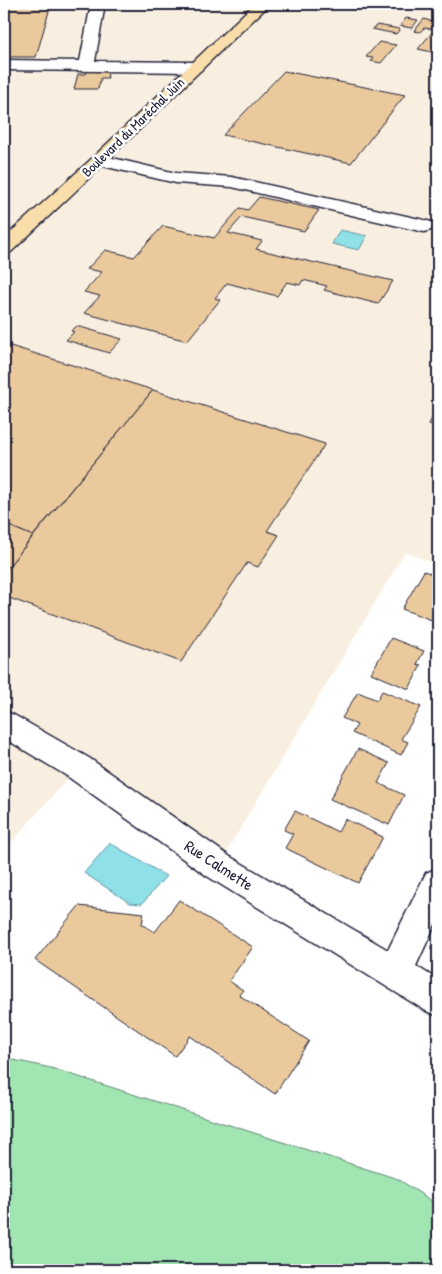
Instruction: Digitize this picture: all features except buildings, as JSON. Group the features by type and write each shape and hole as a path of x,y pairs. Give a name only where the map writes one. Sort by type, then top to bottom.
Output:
{"main road":[{"name":"Boulevard du Maréchal Juin","path":"4,248 100,160 195,66 263,4"}],"street":[{"path":"87,65 98,4"},
{"path":"4,65 195,66"},
{"path":"100,160 176,178 232,182 424,226"},
{"name":"Rue Calmette","path":"4,724 78,767 218,866 438,999"},
{"path":"395,973 438,883"}],"shaded area":[{"path":"4,4 438,4 438,565 405,552 218,866 78,767 4,851"}],"green space":[{"path":"4,1058 51,1068 398,1179 438,1205 438,1270 4,1270"}],"water":[{"path":"340,230 367,236 359,250 332,244"},
{"path":"110,843 166,876 142,904 130,903 84,873"}]}
